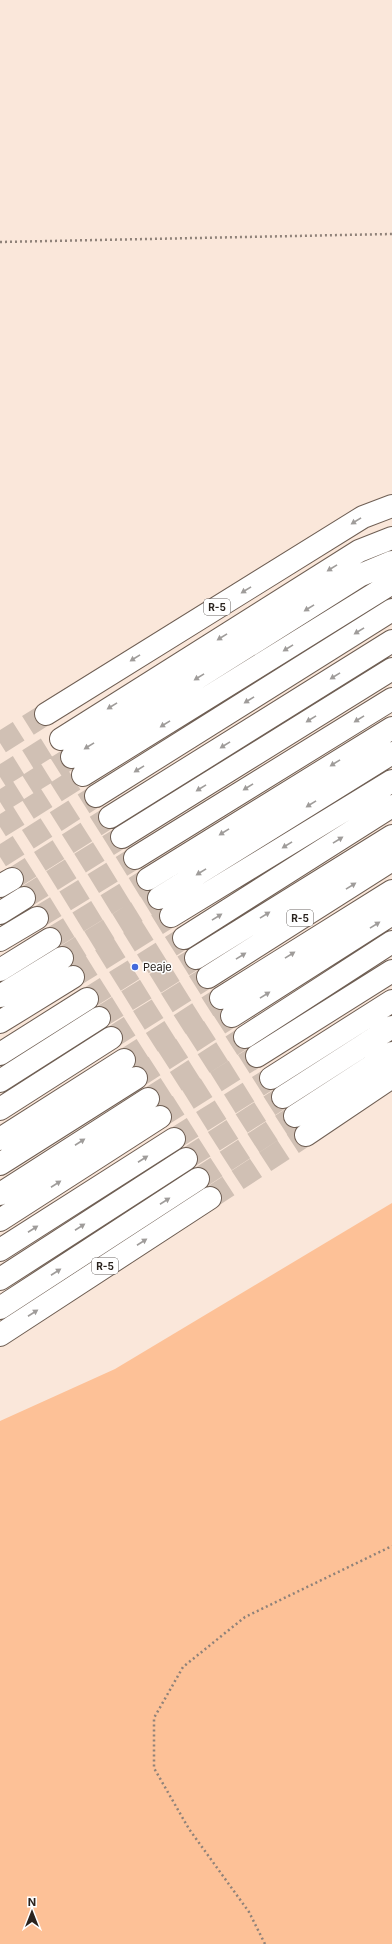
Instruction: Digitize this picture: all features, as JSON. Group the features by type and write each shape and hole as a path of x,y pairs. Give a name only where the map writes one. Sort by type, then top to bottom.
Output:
{"highway":[{"name":"R-5","path":"46,714 363,517 392,506"},
{"name":"R-5","path":"61,739 359,551 392,538"},
{"path":"392,562 361,575 78,766 392,583"},
{"path":"96,796 392,610"},
{"path":"110,817 392,641"},
{"path":"122,837 392,669"},
{"path":"134,858 392,699"},
{"path":"148,879 392,728"},
{"path":"159,898 392,754"},
{"path":"171,916 392,780"},
{"path":"184,938 392,806"},
{"name":"R-5","path":"196,958 392,836"},
{"name":"R-5","path":"208,976 392,860"},
{"name":"R-5","path":"392,891 227,1007 392,914"},
{"path":"0,913 24,898"},
{"path":"0,940 37,918"},
{"path":"0,970 50,939"},
{"path":"245,1037 392,942"},
{"path":"0,996 62,958"},
{"path":"257,1056 392,970"},
{"path":"0,1022 73,976"},
{"path":"0,1054 87,999"},
{"path":"271,1078 392,1001"},
{"path":"0,1081 99,1018"},
{"path":"282,1097 392,1027"},
{"path":"0,1109 111,1038"},
{"path":"392,1053 300,1126 392,1077"},
{"path":"0,1139 130,1069 0,1164"},
{"path":"0,1194 148,1099"},
{"path":"0,1220 160,1118"},
{"path":"0,1250 174,1139"},
{"path":"0,1278 186,1159"},
{"name":"R-5","path":"0,1308 198,1179"},
{"name":"R-5","path":"0,1335 210,1198"}],"path":[{"path":"0,242 392,234"},
{"path":"265,1944 249,1912 189,1829 154,1768 154,1718 183,1667 245,1617 392,1546"}],"shaded area":[{"path":"392,1203 392,1944 0,1944 0,1421 115,1369"}],"tunnel":[{"path":"0,743 46,714"},
{"path":"0,777 61,739"},
{"path":"0,802 72,757"},
{"path":"0,827 83,775"},
{"path":"0,857 96,796"},
{"path":"12,879 110,817"},
{"path":"24,898 122,837"},
{"path":"37,918 135,858"},
{"path":"50,939 148,879"},
{"path":"62,958 159,898"},
{"path":"73,977 171,916"},
{"path":"87,999 184,938"},
{"path":"99,1018 196,958"},
{"path":"111,1038 208,977"},
{"path":"124,1060 221,998"},
{"path":"136,1078 232,1016"},
{"path":"148,1099 245,1037"},
{"path":"160,1117 257,1056"},
{"path":"174,1139 271,1078"},
{"path":"186,1159 283,1097"},
{"path":"198,1179 295,1116"},
{"path":"210,1198 306,1135"}],"place":[{"name":"Peaje","path":"135,967"}]}
